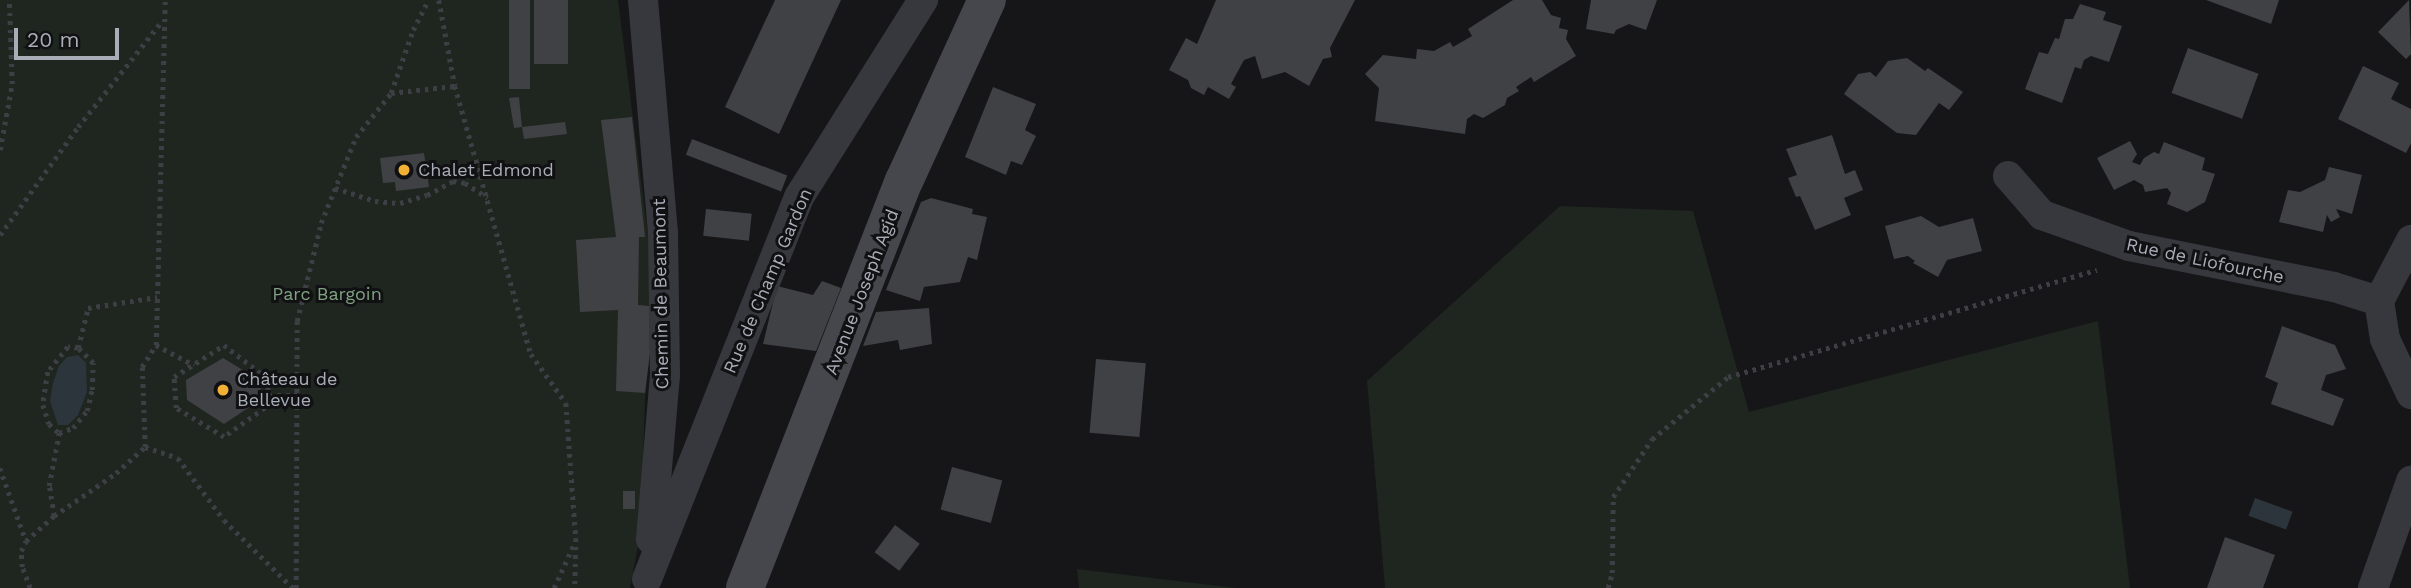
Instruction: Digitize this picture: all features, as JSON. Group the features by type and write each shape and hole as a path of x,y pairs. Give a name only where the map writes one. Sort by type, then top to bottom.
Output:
{"main road":[{"name":"Avenue Joseph Agid","path":"745,588 904,181 987,0"}],"street":[{"name":"Chemin de Beaumont","path":"643,0 663,233 664,362 658,480 646,583"},
{"name":"Rue de Champ Gardon","path":"646,583 799,197 923,0"},
{"name":"Rue de Liofourche","path":"2008,176 2042,215 2129,246 2334,288 2379,301"},
{"path":"2411,240 2379,301 2385,338 2411,394"},
{"path":"2373,588 2411,481"}],"path":[{"path":"0,150 12,84 9,0"},
{"path":"145,447 142,367 156,345 164,0"},
{"path":"294,588 297,321 320,223 356,137 391,93 413,30 428,0"},
{"path":"439,0 455,86 531,354 566,403 576,538 575,588"},
{"path":"0,235 78,127 164,20"},
{"path":"391,93 455,86"},
{"path":"335,188 375,201 400,203 428,195 453,181 465,183 488,198"},
{"path":"1608,588 1612,573 1613,497 1652,439 1728,377 2098,269 2129,246"},
{"path":"78,348 88,308 157,297"},
{"path":"156,345 194,365"},
{"path":"224,345 267,378 269,395 265,408 224,437 176,408 174,377 224,345"},
{"path":"68,347 78,348 93,363 92,390 87,411 73,428 59,433 49,424 43,405 48,372 68,347"},
{"path":"269,395 297,395"},
{"path":"54,516 49,486 59,433"},
{"path":"145,447 178,458 224,520 294,588"},
{"path":"30,588 22,567 22,551 26,541 54,516 116,473 145,447"},
{"path":"0,468 26,541"},
{"path":"554,588 576,538"}],"green space":[{"name":"Parc Bargoin","path":"0,0 618,0 648,236 654,307 645,398 641,530 630,588 0,588"},
{"path":"1560,206 1693,211 1749,412 2098,321 2130,588 1385,588 1367,381"},
{"path":"1077,569 1236,588 1079,588"}],"shaded area":[{"path":"78,355 86,363 87,392 78,415 68,425 58,425 50,401 53,383 59,366 67,357"},
{"path":"2255,498 2293,512 2286,530 2249,516"}],"building":[{"path":"509,0 530,0 530,89 509,89"},
{"path":"534,0 568,0 568,64 534,64"},
{"path":"775,0 841,0 779,134 725,107"},
{"path":"1216,0 1355,0 1330,48 1332,57 1323,59 1309,86 1285,72 1262,79 1255,56 1244,60 1231,84 1236,87 1229,99 1208,87 1204,95 1191,88 1188,80 1169,70 1186,38 1197,44"},
{"path":"1513,0 1542,0 1551,15 1561,18 1559,28 1568,30 1566,39 1576,56 1534,82 1531,77 1516,87 1519,91 1507,98 1505,105 1483,118 1474,114 1467,119 1465,134 1375,121 1379,88 1365,74 1383,55 1416,59 1417,49 1434,51 1450,42 1453,47 1472,36 1468,29"},
{"path":"1591,0 1657,0 1646,30 1629,24 1616,30 1614,34 1586,29"},
{"path":"2206,0 2279,0 2271,24"},
{"path":"2409,0 2411,54 2406,59 2378,32"},
{"path":"2080,4 2106,12 2103,20 2122,26 2109,62 2091,56 2084,60 2081,69 2075,67 2062,103 2025,89 2039,52 2048,54 2055,38 2059,39 2065,19 2073,19"},
{"path":"2188,48 2258,74 2242,119 2172,93"},
{"path":"1907,58 1925,71 1928,68 1963,92 1949,110 1939,103 1916,135 1897,133 1844,94 1858,74 1870,72 1876,77 1888,61"},
{"path":"2363,66 2399,83 2391,99 2411,109 2411,143 2406,153 2338,119"},
{"path":"993,87 1036,104 1025,130 1036,136 1022,165 1011,161 1006,175 965,157"},
{"path":"519,97 522,127 514,128 509,98"},
{"path":"632,117 645,237 639,237 638,305 649,306 650,353 645,393 616,391 618,310 580,312 576,240 616,237 601,120"},
{"path":"565,122 567,134 524,139 522,127"},
{"path":"1832,135 1845,174 1855,170 1863,190 1844,198 1851,215 1815,230 1800,196 1796,197 1788,178 1797,175 1786,149"},
{"path":"692,139 787,176 781,191 686,155"},
{"path":"2130,141 2137,154 2132,162 2140,165 2144,158 2154,152 2159,154 2164,142 2205,158 2202,170 2215,174 2205,202 2187,212 2167,204 2171,193 2167,188 2145,192 2143,185 2134,180 2114,190 2097,158"},
{"name":"Chalet Edmond","path":"424,153 429,187 396,191 395,182 383,183 380,158"},
{"path":"2329,167 2362,175 2352,214 2336,209 2340,217 2331,222 2327,215 2323,232 2279,222 2288,190 2300,192 2325,180"},
{"path":"931,198 973,209 972,214 987,217 977,260 968,257 960,282 924,287 920,301 886,290 921,202"},
{"path":"706,209 752,214 749,241 703,236"},
{"path":"1921,216 1939,227 1973,218 1982,251 1947,260 1938,277 1913,263 1915,261 1908,256 1894,259 1885,226"},
{"path":"822,281 841,288 816,351 763,344 777,286 813,295"},
{"path":"929,308 932,344 900,350 898,340 863,346 876,312"},
{"path":"2282,326 2335,345 2346,369 2326,375 2321,390 2344,399 2333,426 2271,404 2278,383 2265,377"},
{"name":"Château de Bellevue","path":"223,358 261,381 260,400 224,424 187,400 186,380"},
{"path":"1096,359 1146,363 1139,437 1090,433"},
{"path":"952,467 1002,480 991,523 941,510"},
{"path":"623,491 635,491 635,509 623,509"},
{"path":"895,525 920,544 899,571 875,552"},
{"path":"2225,537 2275,555 2263,588 2207,588"}],"place":[{"name":"Chalet Edmond","path":"404,170"},
{"name":"Château de Bellevue","path":"223,390"}]}
